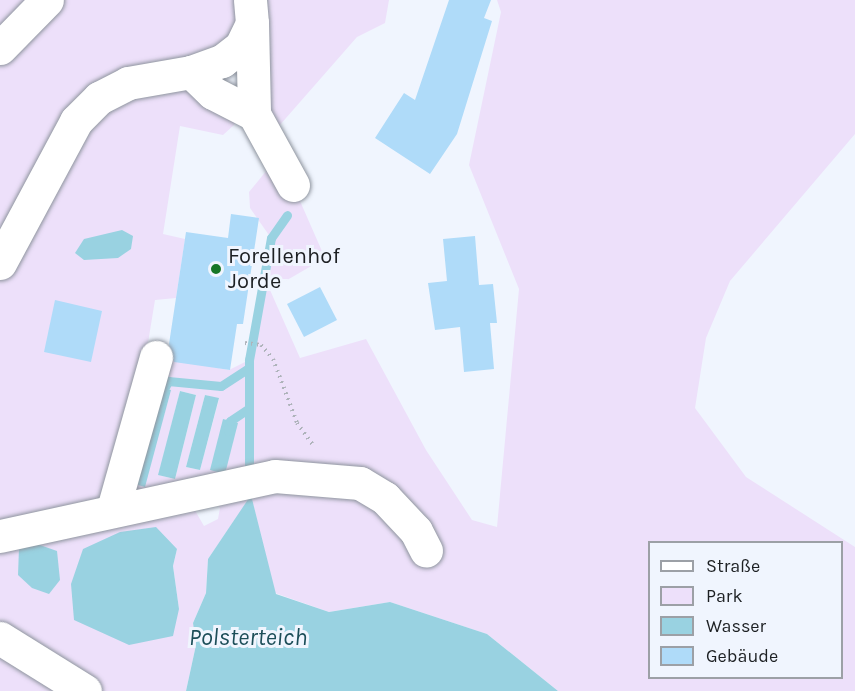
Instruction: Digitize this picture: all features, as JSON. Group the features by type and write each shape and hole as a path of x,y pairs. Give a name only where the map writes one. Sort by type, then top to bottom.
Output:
{"street":[{"path":"0,48 47,0"},
{"path":"0,263 76,121 99,98 128,83 191,72 222,61 241,46 251,12"},
{"path":"251,12 254,114 293,185"},
{"path":"191,72 213,93 254,114"},
{"path":"113,509 156,357"},
{"path":"0,536 113,509 275,476 360,483 385,498 416,531 426,550"},
{"path":"0,638 85,691"}],"path":[{"path":"245,343 261,345 273,359 297,423 342,482"}],"green space":[{"path":"0,0 389,0 385,23 357,37 265,142 252,24 191,72 239,106 234,125 223,135 180,126 163,234 185,239 176,298 155,300 146,355 229,370 249,360 271,238 250,208 249,192 267,170 293,185 325,258 270,290 300,358 366,339 426,450 472,520 497,527 519,289 469,165 501,12 497,0 855,0 855,134 730,281 706,338 695,408 746,477 855,547 855,691 558,691 487,634 390,602 329,612 275,593 251,496 208,559 206,593 193,623 196,645 186,691 0,691","holes":["180,391 196,395 175,479 159,475","205,395 219,399 200,470 186,467","212,497 220,508 218,519 204,526 193,507","83,549 177,549 173,566 179,609"]}],"water":[{"path":"122,230 133,236 131,249 118,258 84,260 75,253 84,239"},
{"path":"156,387 171,390 145,487 131,483"},
{"path":"180,391 196,395 175,479 158,475"},
{"path":"205,395 219,398 200,470 186,467"},
{"path":"223,419 238,423 225,474 210,470"},
{"name":"Polsterteich","path":"251,495 276,594 329,612 390,602 487,634 558,691 186,691 196,645 193,623 206,593 208,559"},
{"path":"156,527 177,549 173,566 179,609 173,636 129,645 74,620 71,584 83,549 120,532"},
{"path":"37,544 57,551 60,580 49,594 32,588 18,575 19,548"}],"building":[{"path":"449,0 491,0 484,18 492,21 457,134 430,174 375,138 404,93 415,100"},
{"name":"Forellenhof Jorde","path":"231,214 259,218 243,324 237,324 230,370 174,362 169,344 186,232 228,238"},
{"path":"475,236 479,285 493,284 497,323 490,323 494,369 464,372 460,327 435,330 428,283 447,281 443,239"},
{"path":"320,287 337,320 304,337 287,304"},
{"path":"55,300 102,311 91,362 44,352"}],"waterway":[{"path":"249,471 249,360 271,238 287,215"},
{"path":"161,395 168,381 221,386 249,368"},
{"path":"228,431 230,421 249,408"}],"place":[{"name":"Forellenhof Jorde","path":"216,269"}]}
